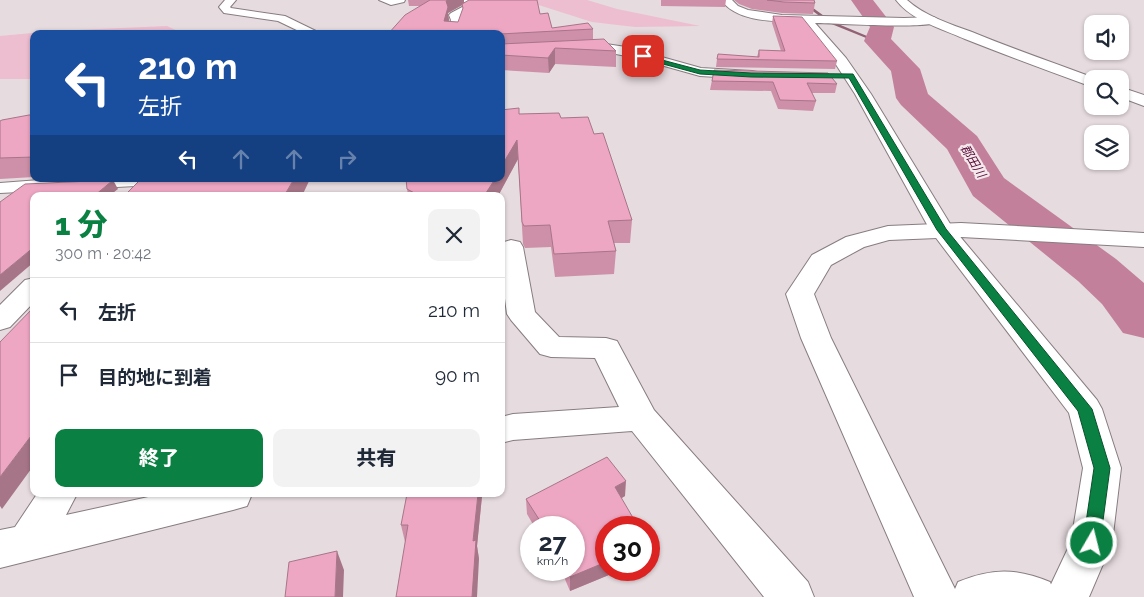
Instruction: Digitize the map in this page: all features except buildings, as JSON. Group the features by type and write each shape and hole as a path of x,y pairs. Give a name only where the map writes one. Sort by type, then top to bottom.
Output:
{"street":[{"path":"231,0 224,6 228,11 281,18 308,30"},
{"path":"384,0 391,2 400,0"},
{"path":"453,30 457,20 455,15 478,3 465,0"},
{"path":"726,0 734,8 745,13 812,20 934,21"},
{"path":"901,0 906,7 934,21 1084,79"},
{"path":"457,20 476,19"},
{"path":"812,20 851,76 951,230 1085,409 1102,468 1092,543 1067,597"},
{"path":"505,58 606,48 621,50 643,60 700,72 771,75"},
{"path":"831,76 851,76"},
{"path":"1129,96 1144,102"},
{"path":"3,190 30,169"},
{"path":"3,190 109,182"},
{"path":"124,192 134,182"},
{"path":"936,597 816,338 800,294 821,260 855,242 888,233 951,230 1144,240"},
{"path":"511,248 520,314 551,347 606,348 641,418 792,597"},
{"path":"0,321 30,290"},
{"path":"505,429 641,418"},
{"path":"14,546 55,497"},
{"path":"14,546 220,497"},
{"path":"974,597 1006,591 1034,597"}],"shaded area":[{"path":"523,0 587,0 617,9 700,26 635,27 592,22"},
{"path":"167,26 176,30 77,30"},
{"path":"30,33 30,79 0,79 0,36"}],"waterway":[{"path":"807,0 807,5 830,22 877,41"},
{"name":"郡田川","path":"862,0 882,27 877,41 905,69 913,98 963,144 988,187 1097,270 1122,292 1144,320"}],"route":[{"path":"643,56 700,72 751,75 851,76 942,230 1085,409 1102,468 1092,543"}]}
